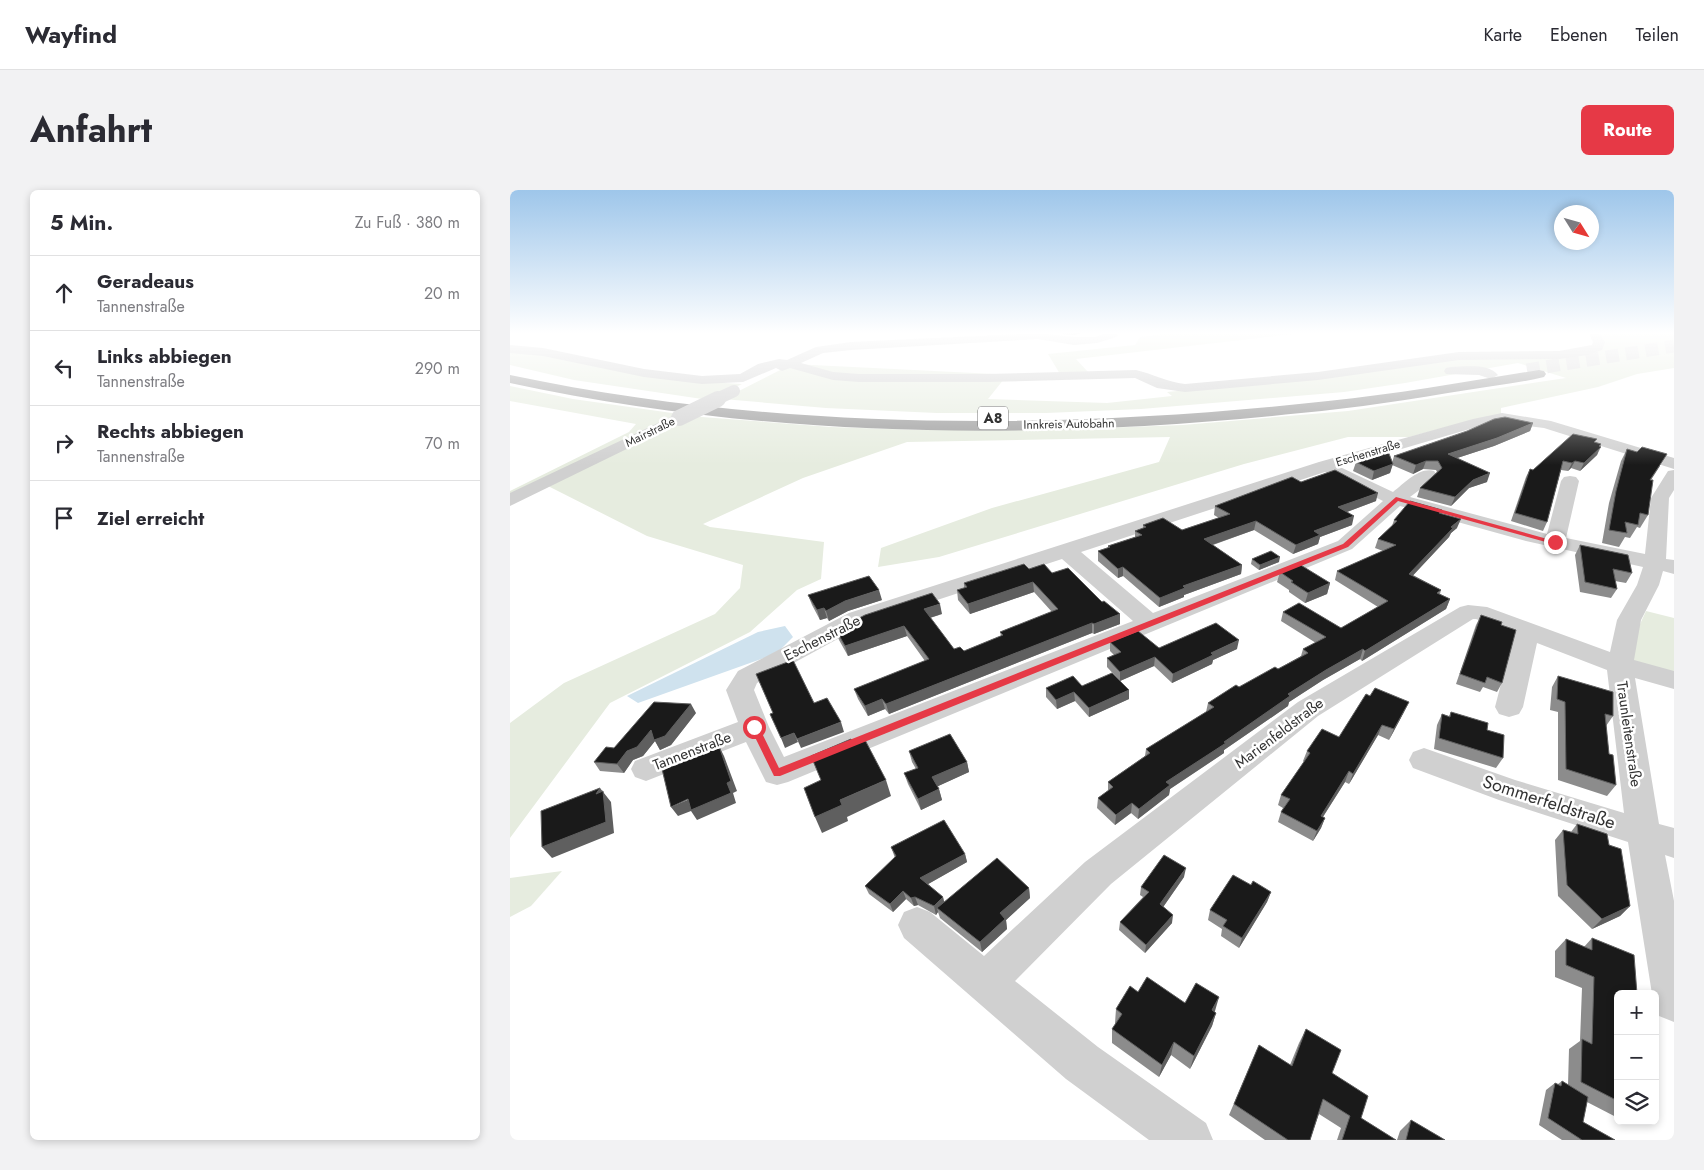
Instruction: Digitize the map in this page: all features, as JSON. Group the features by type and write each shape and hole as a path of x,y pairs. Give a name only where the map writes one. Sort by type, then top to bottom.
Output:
{"highway":[{"name":"Innkreis Autobahn","path":"538,376 619,392 719,406 846,415 974,418 1087,417 1229,409 1349,396 1482,376"},
{"name":"Innkreis Autobahn","path":"510,379 592,396 699,411 818,420 988,425 1128,422 1261,413 1361,402 1508,376"}],"street":[{"name":"Mairstraße","path":"669,376 702,380 746,376"},
{"name":"Mairstraße","path":"510,500 764,376"},
{"name":"Mairstraße","path":"837,376 986,378 1030,376"},
{"name":"Mairstraße","path":"1144,376 1162,386 1185,388 1302,376"},
{"path":"1373,376 1391,378 1408,376"},
{"name":"Eschenstraße","path":"754,727 740,690 747,677 858,618 1325,466 1478,422 1502,418 1546,424 1674,464"},
{"path":"1325,466 1381,494 1396,499 1555,542 1664,565"},
{"path":"754,727 777,773 1346,545 1396,499 1428,475"},
{"name":"Traunleitenstraße","path":"1674,475 1660,498 1664,565 1648,585 1629,620 1620,665 1642,832 1674,1001"},
{"path":"1555,542 1570,481"},
{"path":"1066,551 1151,623"},
{"name":"Marienfeldstraße","path":"985,982 1098,873 1308,709 1468,612 1479,612 1620,665 1674,680"},
{"path":"1509,708 1527,630"},
{"name":"Tannenstraße","path":"646,769 754,727"},
{"name":"Sommerfeldstraße","path":"1424,760 1510,791 1674,843"},
{"path":"916,925 1082,1063 1189,1140"}],"shaded area":[{"path":"558,376 664,376 691,381 742,384 709,400"},
{"path":"768,376 999,376 1004,379 988,399 1107,403 1172,396 1167,392 1311,376 1443,376 1344,392 1141,409 1046,413 937,413 826,408 723,399"},
{"path":"1561,376 1630,376 1598,387 1501,408 1501,416 1473,420 1409,437 1348,437 1244,464 939,557 878,567 881,548 992,508 1159,462 1170,437 907,442 803,478 703,524 710,527 824,542 821,579 797,590 750,632 610,703 510,838 510,723 564,683 715,614 740,588 743,565 647,536 546,485 689,416 831,427 918,430 1048,430 1183,425 1348,411 1566,378"},
{"path":"510,386 573,399 679,414 510,496 510,491 629,432 636,424 510,401"},
{"path":"1646,611 1674,618 1674,679 1631,667 1635,635"},
{"path":"562,871 531,906 510,917 510,878"}],"water":[{"path":"785,626 793,637 781,649 767,657 638,703 627,696 758,632"}],"building":[{"path":"1505,417 1533,423 1497,438 1448,454 1490,473 1473,480 1455,497 1420,488 1442,468 1438,461 1426,461 1416,465 1394,456 1467,431 1494,419"},
{"path":"1573,434 1597,439 1594,442 1601,444 1599,446 1601,447 1584,463 1563,461 1547,522 1515,513 1530,469 1533,470"},
{"path":"1642,447 1667,454 1650,480 1653,480 1648,515 1640,513 1638,525 1625,522 1627,533 1609,530 1616,491 1627,449 1637,452"},
{"path":"1388,451 1393,464 1374,471 1356,462"},
{"path":"1335,470 1378,493 1338,507 1354,516 1314,531 1320,535 1296,545 1256,521 1204,539 1242,565 1183,586 1185,588 1160,598 1123,567 1118,569 1098,551 1142,535 1135,531 1146,527 1143,525 1163,518 1182,530 1230,514 1215,506 1292,477 1301,482"},
{"path":"1410,501 1442,510 1439,513 1461,519 1451,527 1453,528 1409,574 1441,590 1437,593 1450,599 1365,651 1363,649 1288,694 1290,696 1224,742 1226,743 1166,782 1170,785 1139,809 1132,803 1116,815 1098,798 1113,787 1108,782 1150,753 1146,749 1214,707 1208,703 1236,685 1239,687 1275,667 1278,669 1308,653 1303,649 1326,637 1283,612 1299,603 1341,628 1388,601 1337,571 1396,545 1378,539 1397,521 1394,520"},
{"path":"1580,545 1628,555 1632,573 1613,569 1617,589 1585,582"},
{"path":"1271,551 1280,557 1260,565 1252,559"},
{"path":"1024,564 1029,569 1044,564 1052,573 1068,568 1102,602 1104,601 1120,614 1094,624 1092,623 886,704 882,699 865,706 854,689 929,659 904,626 845,646 836,630 865,615 932,593 940,604 924,609 954,649 960,647 964,651 1003,635 1000,632 1058,609 1033,582 968,604 957,590 967,587 964,583"},
{"path":"1299,564 1330,583 1308,593 1280,572"},
{"path":"869,576 879,590 845,601 826,611 824,608 817,610 808,595"},
{"path":"1481,615 1502,622 1501,625 1516,630 1502,683 1487,677 1485,683 1460,674"},
{"path":"1216,623 1239,640 1173,674 1155,657 1120,672 1107,658 1121,652 1110,642 1138,631 1159,648"},
{"path":"793,660 814,703 827,698 841,722 797,739 794,733 781,738 770,714 773,713 756,674"},
{"path":"1112,673 1129,690 1089,708 1074,692 1056,700 1046,688 1073,676 1082,686"},
{"path":"1558,676 1613,692 1613,716 1605,714 1609,754 1613,755 1616,785 1566,769 1565,702 1557,699"},
{"path":"1375,688 1409,702 1394,729 1382,725 1353,774 1349,771 1321,816 1325,818 1317,831 1281,812 1290,799 1281,795 1310,753 1307,751 1322,729 1339,737 1366,694 1370,696"},
{"path":"654,702 691,704 665,736 654,740 651,730 637,747 627,751 617,764 594,762 606,747 614,748"},
{"path":"1451,712 1488,723 1487,730 1504,735 1503,758 1439,738 1442,714 1450,717"},
{"path":"950,734 967,762 932,777 939,789 918,799 904,773 918,768 909,751"},
{"path":"864,738 886,780 840,800 842,805 815,817 804,788 821,780 811,756 851,739 853,742"},
{"path":"719,746 731,781 727,783 731,793 691,810 688,799 671,807 662,769"},
{"path":"600,788 596,794 603,791 606,822 542,847 541,811"},
{"path":"944,820 965,854 920,878 943,897 934,906 915,897 911,898 903,891 890,904 865,886 896,856 891,847"},
{"path":"1577,824 1607,834 1609,845 1621,849 1630,906 1602,919 1567,885 1563,830 1578,834"},
{"path":"1164,855 1186,868 1160,904 1173,915 1146,945 1120,922 1149,892 1141,887"},
{"path":"997,858 1029,888 1000,913 1005,919 980,942 937,908"},
{"path":"1233,875 1251,885 1253,881 1271,892 1242,938 1223,926 1227,920 1210,910"},
{"path":"1592,938 1634,955 1637,990 1614,990 1614,1099 1581,1082 1582,1039 1592,1044 1594,977 1566,965 1566,939 1592,950"},
{"path":"1147,977 1185,1003 1196,983 1219,997 1212,1010 1216,1013 1194,1056 1174,1042 1162,1065 1112,1029 1122,1014 1116,1009 1130,986 1138,992"},
{"path":"1306,1029 1341,1050 1332,1073 1368,1096 1361,1118 1396,1140 1342,1140 1350,1116 1323,1099 1310,1140 1288,1140 1234,1104 1259,1045 1292,1066"},
{"path":"1562,1081 1588,1097 1583,1122 1615,1140 1582,1140 1548,1118 1555,1083 1561,1086"},
{"path":"1411,1120 1445,1140 1406,1140"}],"route":[{"path":"754,727 777,773 1346,545 1396,499 1555,542"}]}
